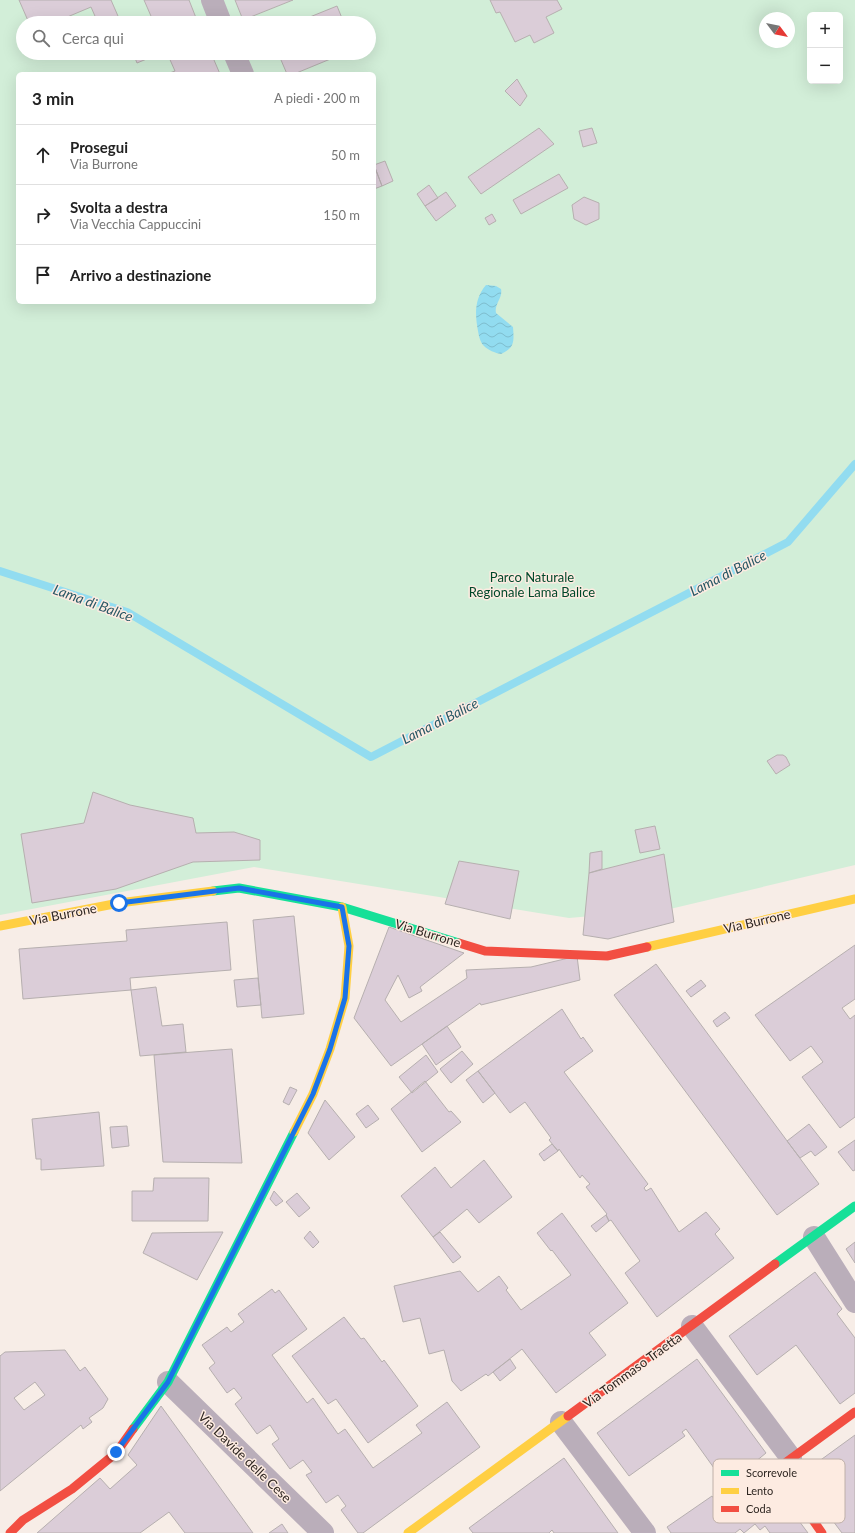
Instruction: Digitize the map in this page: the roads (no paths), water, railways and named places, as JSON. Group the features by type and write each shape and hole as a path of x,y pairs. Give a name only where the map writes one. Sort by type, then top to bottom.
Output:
{"street":[{"path":"212,0 219,16"},
{"path":"237,60 242,72"},
{"name":"Via Burrone","path":"0,926 119,903 239,888 342,907 486,951 607,956 855,899"},
{"path":"10,1533 23,1520 72,1489 116,1452 168,1382 313,1094 330,1049 345,998 349,946 342,907"},
{"name":"Via Tommaso Traetta","path":"408,1533 855,1206"},
{"path":"814,1237 855,1302"},
{"path":"692,1326 781,1459"},
{"name":"Via Davide delle Cese","path":"168,1382 323,1533"},
{"path":"790,1459 855,1412"},
{"path":"561,1422 645,1533"},
{"path":"817,1523 822,1533"}],"water":[{"path":"486,285 496,286 501,289 501,295 496,307 496,313 513,327 513,344 506,352 501,354 496,353 486,347 482,343 479,335 476,319 476,307 479,296"}],"waterway":[{"name":"Lama di Balice","path":"0,571 127,612 371,757 788,542 855,464"}],"park label":[{"name":"Parco Naturale Regionale Lama Balice","path":"532,584"}]}
